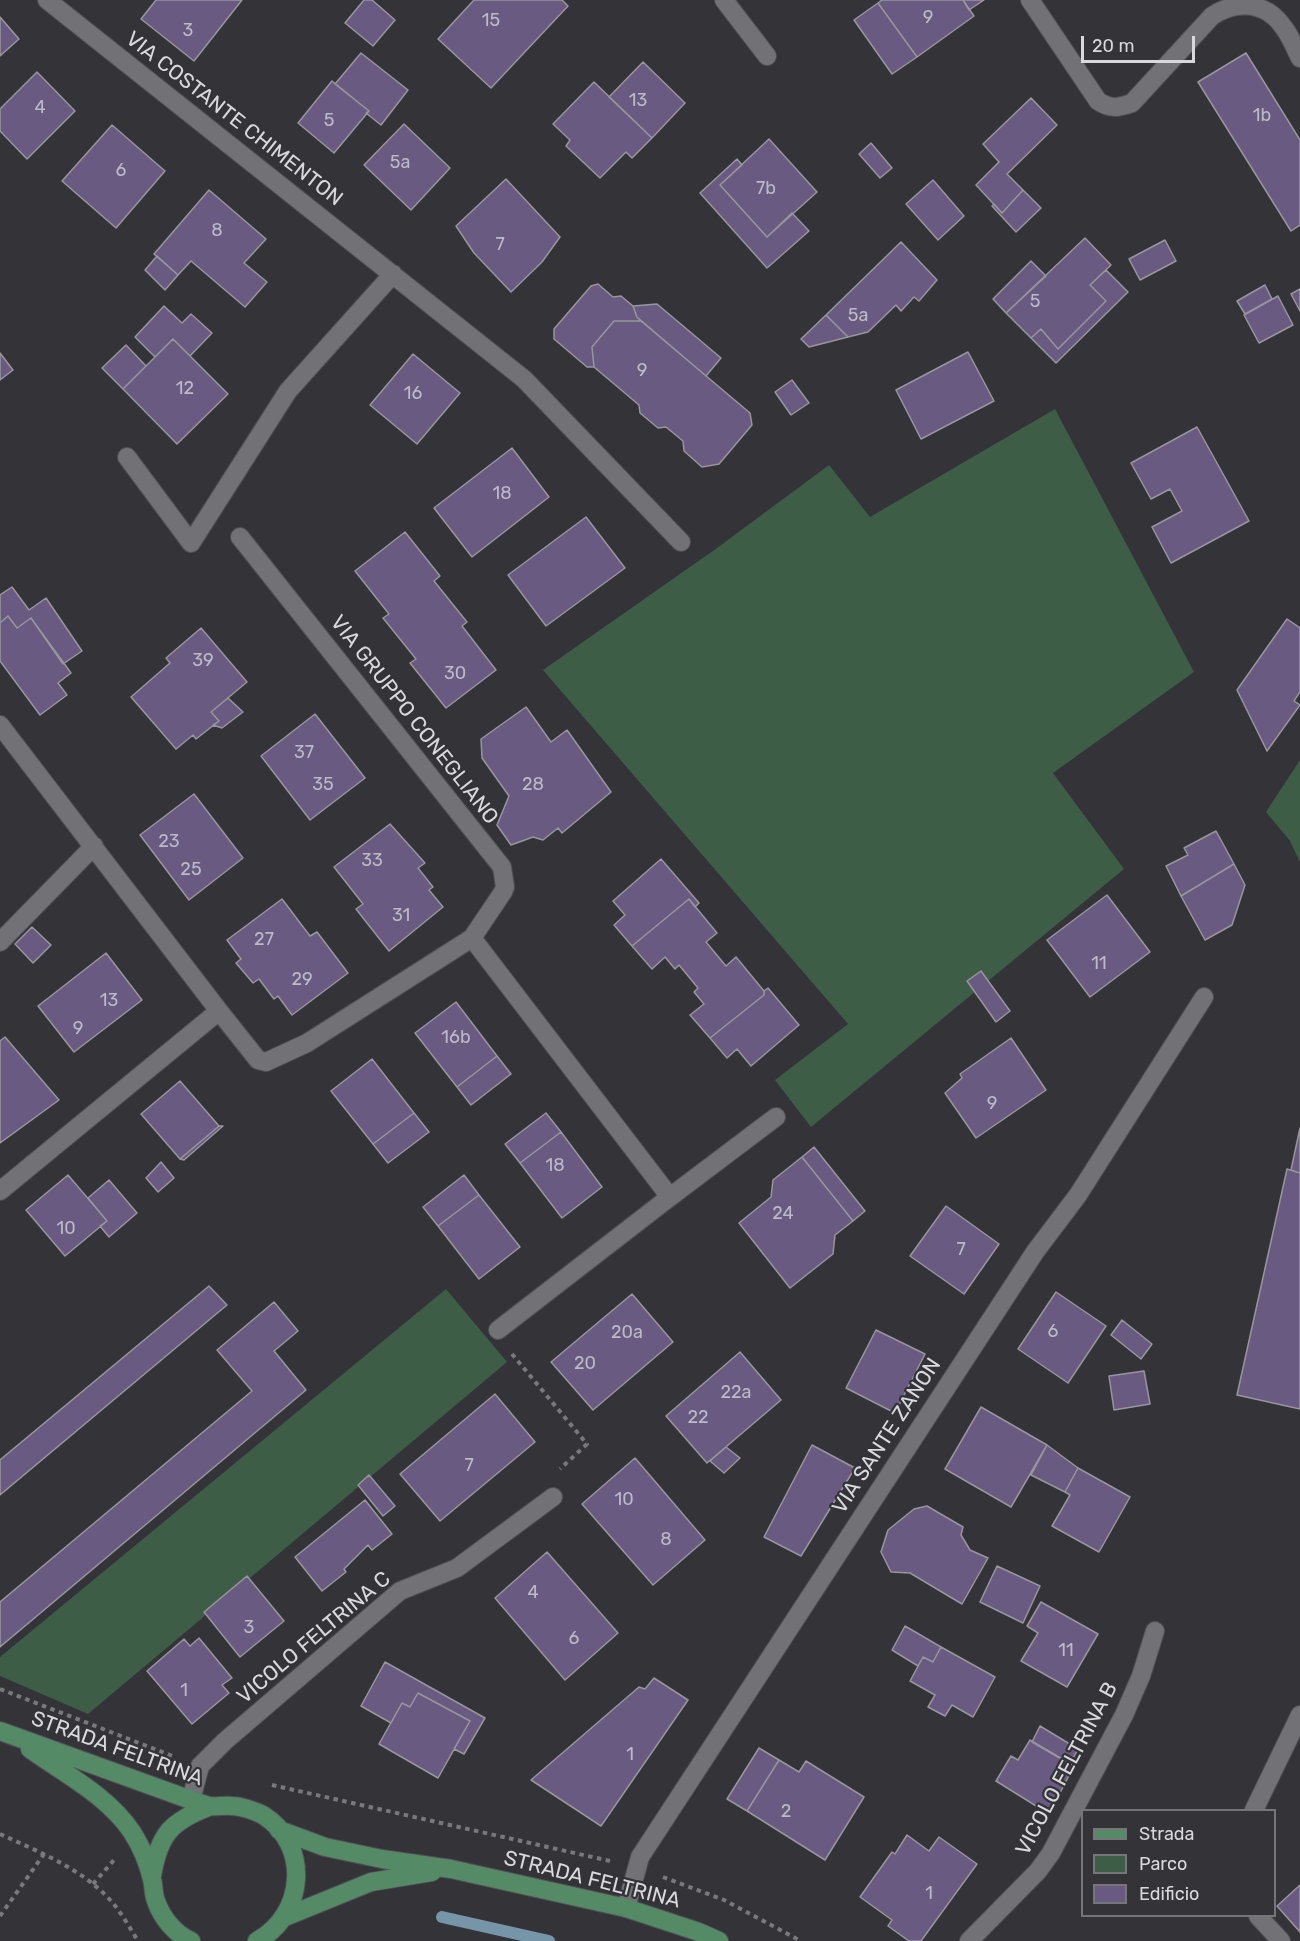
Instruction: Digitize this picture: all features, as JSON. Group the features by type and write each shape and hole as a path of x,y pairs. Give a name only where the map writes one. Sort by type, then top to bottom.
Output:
{"main road":[{"name":"STRADA FELTRINA","path":"4,1733 191,1800 211,1806 236,1806 262,1815 279,1830 292,1851 297,1874 294,1897 285,1917 269,1935 257,1941"},
{"name":"STRADA FELTRINA","path":"4,1733 102,1798 132,1833 143,1854 152,1878 156,1901 166,1921 186,1940"},
{"name":"STRADA FELTRINA","path":"152,1878 156,1854 168,1832 187,1815 211,1806"},
{"name":"STRADA FELTRINA","path":"279,1830 325,1847 382,1859 451,1869 626,1908 720,1941"},
{"name":"STRADA FELTRINA","path":"285,1917 371,1882 451,1869"}],"street":[{"name":"VIA COSTANTE CHIMENTON","path":"47,0 524,379 681,542"},
{"path":"724,0 767,56"},
{"path":"1030,0 1098,101 1108,108 1120,108 1132,103 1212,16 1222,8 1235,3 1248,3 1260,8 1280,22 1300,58"},
{"path":"127,457 191,543 288,391 393,274"},
{"name":"VIA GRUPPO CONEGLIANO","path":"0,725 258,1060 266,1062 307,1043 472,939 503,892 505,887 502,867 240,537"},
{"path":"0,942 94,846"},
{"path":"472,939 670,1197"},
{"name":"VIA SANTE ZANON","path":"626,1908 640,1857 1035,1252 1078,1195 1204,997"},
{"path":"0,1191 219,1011"},
{"path":"498,1330 776,1117"},
{"name":"VICOLO FELTRINA C","path":"200,1766 225,1741 400,1591 457,1568 553,1497"},
{"name":"VICOLO FELTRINA B","path":"969,1941 1038,1871 1050,1853 1124,1715 1142,1676 1155,1631"},
{"path":"1254,1809 1300,1715"},
{"path":"191,1800 200,1766"},
{"path":"1259,1917 1281,1941"}],"path":[{"path":"498,1330 516,1361 587,1444 543,1485 553,1497"},
{"path":"0,1689 200,1766"},
{"path":"269,1784 636,1868 724,1900 801,1941"},
{"path":"0,1834 44,1854 93,1884 112,1902 138,1941"},
{"path":"0,1916 44,1854"},
{"path":"93,1884 115,1857"}],"green space":[{"path":"1055,409 1194,672 1053,773 1124,869 811,1127 775,1080 848,1024 543,670 717,548 829,465 870,517"},
{"path":"1300,760 1300,862 1290,841 1266,812"},
{"path":"446,1289 507,1362 88,1714 0,1676 0,1657"}],"building":[{"path":"156,0 242,0 194,61 141,19"},
{"path":"364,0 372,0 395,20 373,46 345,23"},
{"path":"474,0 562,0 568,6 491,88 438,39"},
{"path":"882,0 963,0 974,16 917,57 878,3"},
{"path":"963,0 984,0 969,10"},
{"path":"878,3 917,57 892,74 854,20"},
{"path":"0,17 19,39 0,56"},
{"path":"361,53 408,90 381,125 366,113 369,111 335,84"},
{"path":"1246,53 1300,140 1300,225 1291,231 1198,82"},
{"path":"643,62 685,103 652,138 609,97"},
{"path":"37,72 75,111 27,159 0,131 0,109"},
{"path":"332,81 369,111 334,153 298,123"},
{"path":"594,82 652,138 632,158 626,152 600,178 566,146 570,140 553,124"},
{"path":"1031,98 1057,125 1007,174 1023,190 1002,213 976,185 999,162 983,144"},
{"path":"404,124 450,168 411,210 364,165"},
{"path":"112,125 165,171 116,228 62,181"},
{"path":"769,139 817,192 767,237 720,185"},
{"path":"871,143 892,168 880,178 859,154"},
{"path":"737,159 742,165 720,185 767,237 792,213 809,231 767,268 700,193"},
{"path":"506,179 560,237 542,262 511,292 474,253 456,226"},
{"path":"933,180 964,216 938,240 906,204"},
{"path":"209,190 266,239 244,263 267,282 245,307 191,261 178,275 154,254"},
{"path":"1023,190 1041,208 1016,232 992,206 994,204 1002,213"},
{"path":"1085,238 1111,265 1090,285 1106,301 1058,349 1041,329 1031,338 1006,313"},
{"path":"1165,240 1176,261 1140,280 1129,259"},
{"path":"901,242 937,280 919,301 914,297 901,311 896,305 868,332 848,337 826,315"},
{"path":"157,256 178,275 165,290 145,270"},
{"path":"1031,261 1046,276 1006,313 993,299"},
{"path":"1106,270 1128,292 1056,363 1031,338 1041,329 1058,349 1106,301 1090,285"},
{"path":"598,284 613,297 621,296 633,306 641,321 614,321 592,347 594,367 587,367 554,339 554,329 591,286"},
{"path":"1265,285 1272,299 1245,314 1237,301"},
{"path":"1300,289 1300,311 1291,294"},
{"path":"1278,296 1293,325 1259,343 1244,315"},
{"path":"657,304 721,358 706,376 637,317 633,306"},
{"path":"164,306 182,323 191,314 212,333 190,356 173,339 155,357 135,337"},
{"path":"826,315 848,337 809,347 801,339"},
{"path":"614,321 641,321 750,413 752,425 719,464 702,467 684,451 683,441 666,427 658,428 640,413 639,405 594,367 592,347"},
{"path":"173,339 228,394 177,444 123,389"},
{"path":"126,345 146,366 123,389 102,368"},
{"path":"968,352 994,401 921,439 896,390"},
{"path":"0,353 13,370 0,380"},
{"path":"413,354 460,393 417,444 370,405"},
{"path":"792,380 809,403 791,415 775,392"},
{"path":"1197,427 1249,521 1171,563 1152,527 1182,511 1170,489 1151,499 1131,463"},
{"path":"512,448 549,497 472,557 434,508"},
{"path":"586,517 625,568 546,626 508,575"},
{"path":"405,532 440,576 434,581 467,622 462,626 496,670 446,708 410,663 416,659 383,618 389,614 355,571"},
{"path":"12,587 29,610 46,598 82,651 63,664 31,618 17,628 8,616 0,623 0,595"},
{"path":"8,616 17,628 31,618 71,673 58,683 67,695 40,715 0,661 0,623"},
{"path":"1287,619 1300,628 1300,692 1294,701 1300,705 1267,751 1237,690"},
{"path":"201,628 247,682 211,712 219,721 196,739 193,735 176,749 131,697 170,663 166,658"},
{"path":"228,698 243,712 222,728 213,725 219,721 211,712"},
{"path":"526,707 551,742 567,730 611,792 562,833 558,828 543,840 533,837 511,845 497,825 509,796 482,758 481,739"},
{"path":"315,714 365,778 310,820 261,756"},
{"path":"194,794 243,858 189,900 140,835"},
{"path":"390,824 425,863 418,868 433,887 429,890 443,907 389,951 356,909 363,904 334,867"},
{"path":"1216,831 1234,864 1181,896 1166,866 1188,855 1184,848"},
{"path":"661,859 699,903 695,907 689,899 632,946 614,925 625,915 613,901"},
{"path":"1234,864 1245,885 1232,925 1205,940 1181,896"},
{"path":"1107,895 1150,952 1090,997 1047,940"},
{"path":"282,899 310,936 317,932 348,973 292,1015 278,996 274,999 259,979 253,983 236,963 241,959 227,940"},
{"path":"689,899 717,933 706,942 726,966 736,957 764,991 764,995 710,1038 690,1015 704,1004 694,992 698,988 679,965 675,969 665,957 652,969 632,946"},
{"path":"32,927 51,945 33,963 15,944"},
{"path":"106,953 142,1000 74,1052 38,1006"},
{"path":"981,971 1010,1011 996,1022 967,981"},
{"path":"768,988 799,1025 751,1066 737,1049 727,1058 710,1038 764,995 764,991"},
{"path":"456,1002 497,1056 457,1087 415,1033"},
{"path":"5,1037 59,1100 0,1143 0,1041"},
{"path":"1011,1038 1046,1090 976,1138 945,1093 962,1078 960,1074"},
{"path":"497,1056 511,1074 471,1105 457,1087"},
{"path":"372,1059 414,1113 373,1144 331,1091"},
{"path":"180,1081 219,1126 180,1159 141,1114"},
{"path":"414,1113 429,1132 388,1163 373,1144"},
{"path":"546,1113 561,1132 520,1163 505,1144"},
{"path":"219,1126 223,1126 184,1160 180,1159"},
{"path":"1300,1128 1300,1173 1291,1170"},
{"path":"561,1132 602,1187 562,1218 520,1163"},
{"path":"814,1147 865,1211 853,1221 802,1157"},
{"path":"802,1157 853,1221 835,1235 833,1254 790,1288 739,1223 771,1197 773,1180"},
{"path":"161,1162 174,1178 158,1192 146,1178"},
{"path":"1287,1169 1300,1173 1300,1409 1237,1395"},
{"path":"68,1175 107,1221 65,1256 26,1210"},
{"path":"464,1175 479,1195 438,1226 423,1207"},
{"path":"109,1180 137,1213 109,1237 100,1226 107,1221 88,1198"},
{"path":"479,1195 520,1247 479,1279 438,1226"},
{"path":"946,1206 999,1244 964,1294 910,1256"},
{"path":"209,1286 227,1305 0,1495 0,1460"},
{"path":"1056,1292 1106,1326 1068,1383 1018,1349"},
{"path":"632,1294 673,1342 593,1410 551,1362"},
{"path":"274,1302 298,1331 274,1351 306,1390 0,1647 0,1602 252,1391 217,1350"},
{"path":"1122,1320 1152,1344 1141,1359 1111,1335"},
{"path":"876,1330 925,1354 895,1413 846,1388"},
{"path":"740,1352 781,1400 707,1463 666,1416"},
{"path":"1144,1371 1150,1404 1114,1410 1109,1376"},
{"path":"495,1394 535,1442 440,1521 400,1474"},
{"path":"981,1407 1047,1445 1011,1507 945,1469"},
{"path":"812,1445 855,1468 801,1556 764,1537"},
{"path":"1047,1445 1078,1468 1065,1492 1031,1475"},
{"path":"726,1447 740,1458 724,1473 710,1461"},
{"path":"635,1458 705,1540 653,1585 582,1504"},
{"path":"1078,1468 1130,1497 1099,1552 1052,1526 1070,1495 1065,1492"},
{"path":"369,1475 395,1506 383,1516 358,1485"},
{"path":"365,1500 392,1534 372,1550 368,1545 344,1569 346,1572 322,1591 295,1557"},
{"path":"927,1506 963,1527 961,1535 970,1550 988,1558 962,1604 910,1573 891,1572 881,1552 888,1530 914,1509"},
{"path":"547,1552 618,1633 565,1680 495,1598"},
{"path":"997,1566 1040,1586 1023,1623 980,1602"},
{"path":"247,1576 284,1621 240,1657 204,1612"},
{"path":"1041,1602 1098,1634 1067,1687 1021,1661 1038,1633 1027,1626"},
{"path":"905,1626 941,1647 933,1662 923,1657 918,1666 892,1650"},
{"path":"199,1638 232,1678 222,1685 229,1693 192,1724 147,1671 184,1639 190,1646"},
{"path":"941,1647 995,1677 973,1717 952,1705 945,1716 928,1707 935,1695 910,1681 923,1657 933,1662"},
{"path":"385,1662 485,1718 464,1754 454,1749 470,1721 418,1693 410,1707 402,1703 391,1723 361,1706"},
{"path":"654,1678 688,1700 601,1826 531,1780 639,1687 645,1689"},
{"path":"418,1693 470,1721 438,1778 379,1744 402,1703 410,1707"},
{"path":"1040,1726 1078,1749 1070,1764 1032,1742"},
{"path":"1030,1740 1074,1766 1049,1814 996,1781 1011,1756 1018,1760"},
{"path":"759,1748 779,1760 747,1811 727,1799"},
{"path":"779,1760 799,1772 806,1761 864,1797 825,1860 747,1811"},
{"path":"907,1835 929,1851 939,1837 977,1864 921,1941 909,1941 888,1926 892,1920 860,1897 892,1852 895,1854"},
{"path":"1300,1885 1300,1932 1277,1906"}],"waterway":[{"path":"442,1917 549,1941"}]}
